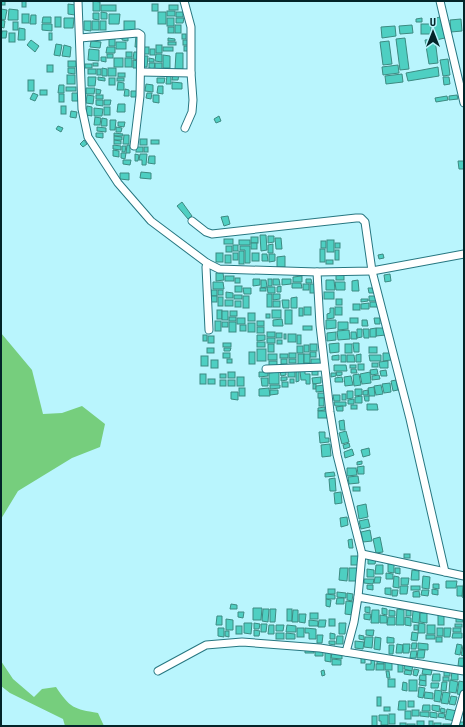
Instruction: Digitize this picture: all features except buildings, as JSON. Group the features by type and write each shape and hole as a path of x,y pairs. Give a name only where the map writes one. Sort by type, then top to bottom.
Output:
{"street":[{"path":"78,1 82,109 88,137 118,183 140,210 151,221 208,263 219,269 317,272 375,270 464,254"},
{"path":"184,1 191,27 191,73 193,100 192,112 185,128"},
{"path":"440,1 464,103"},
{"path":"80,38 140,34 141,72 134,146"},
{"path":"141,72 191,73"},
{"path":"192,221 206,232 215,234 361,218 366,226 445,572"},
{"path":"208,263 206,267 209,330"},
{"path":"317,272 324,368 337,455 362,554 354,622 346,652"},
{"path":"266,369 324,368"},
{"path":"362,554 464,576"},
{"path":"358,597 464,616"},
{"path":"158,671 197,649 212,643 242,642 278,643 346,652 464,671"},
{"path":"455,726 464,694"}],"shaded area":[{"path":"1,333 32,370 43,414 62,413 82,406 105,424 100,447 72,458 18,491 1,519"},
{"path":"1,661 13,679 34,697 42,689 56,687 65,699 73,706 78,709 98,713 104,726 65,726 63,719 10,693 1,686"}]}
